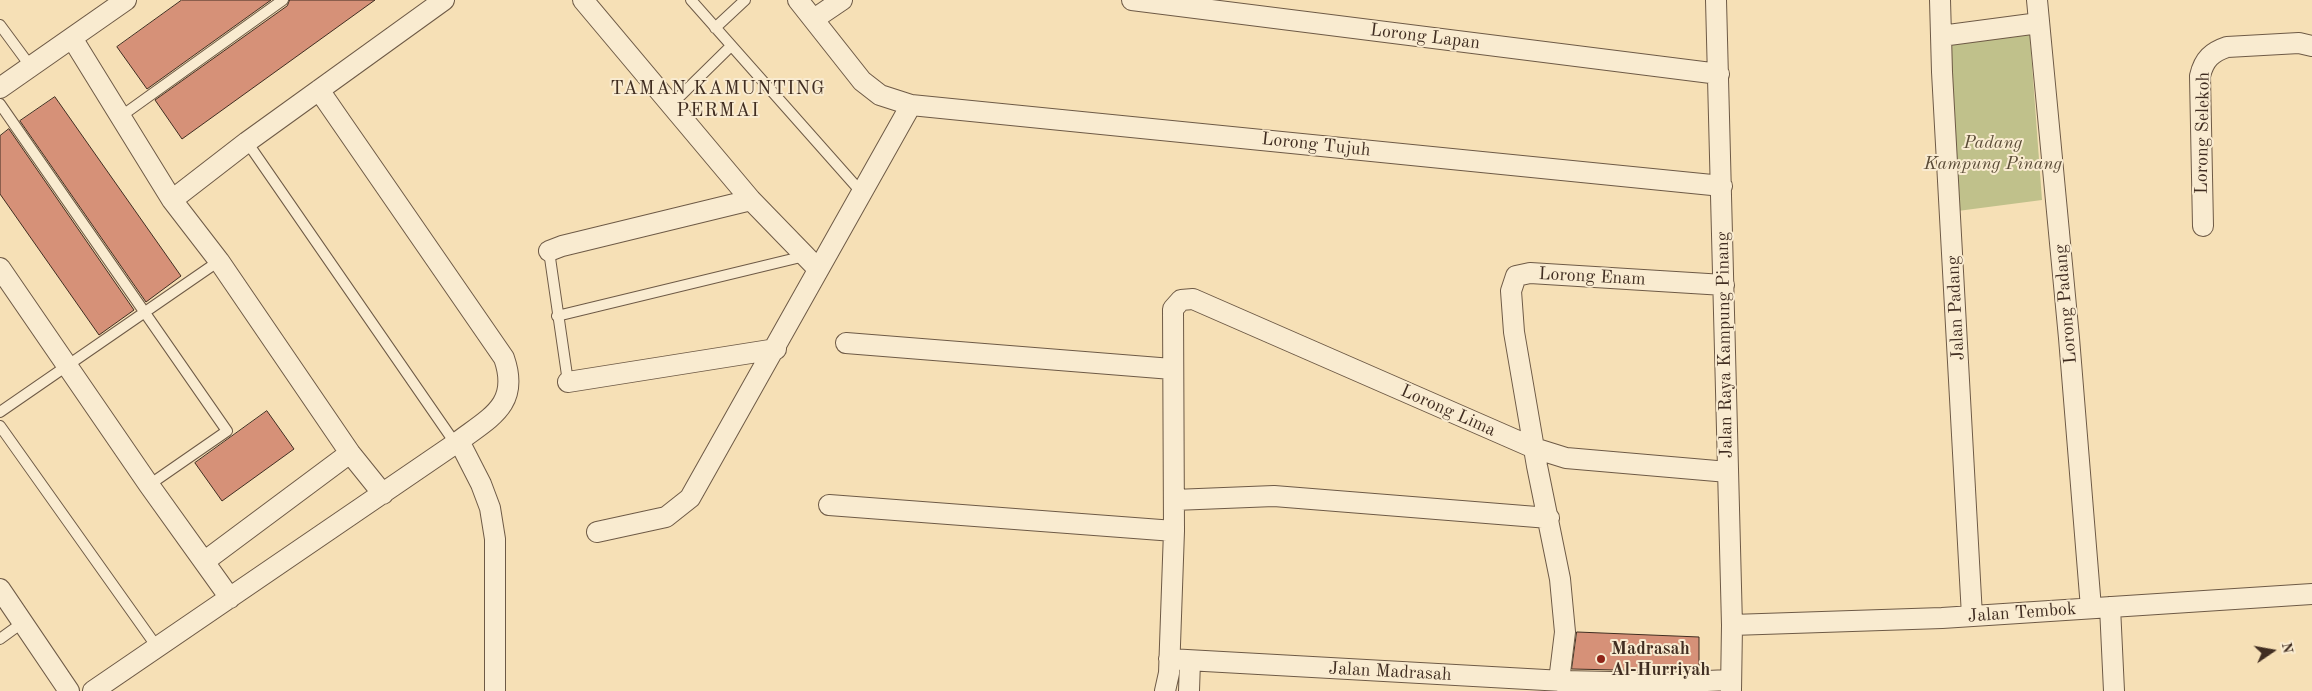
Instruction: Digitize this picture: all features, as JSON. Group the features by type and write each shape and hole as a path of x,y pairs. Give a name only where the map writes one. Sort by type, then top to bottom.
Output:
{"street":[{"path":"0,88 126,0"},
{"path":"172,200 247,142 444,0"},
{"path":"582,0 751,200 812,263"},
{"name":"Lorong Tujuh","path":"798,0 862,81 880,95 911,105 1722,186"},
{"path":"814,19 842,0"},
{"name":"Lorong Lapan","path":"1132,0 1719,74"},
{"name":"Jalan Raya Kampung Pinang","path":"1716,0 1732,625 1731,686"},
{"name":"Jalan Padang","path":"1940,0 1972,616"},
{"name":"Lorong Padang","path":"2037,0 2069,338 2101,608 2114,691"},
{"path":"1941,36 2039,23"},
{"path":"72,38 172,200 218,261 350,453 383,494"},
{"name":"Lorong Selekoh","path":"2202,226 2200,76 2203,65 2216,51 2227,47 2299,43 2312,46"},
{"path":"93,691 457,442 499,411 508,394 509,374 504,358 319,90"},
{"path":"597,532 666,517 690,498 776,349 812,263 862,193 911,105"},
{"path":"549,250 751,200"},
{"path":"0,268 66,366 230,598"},
{"name":"Lorong Enam","path":"1534,448 1514,332 1511,291 1516,276 1530,273 1724,284"},
{"name":"Lorong Lima","path":"1172,369 1173,309 1181,300 1193,299 1534,448 1566,458 1728,472"},
{"path":"846,343 1172,369 1174,531 1169,660 1165,691"},
{"path":"568,382 776,349"},
{"path":"457,442 487,500 495,539 495,691"},
{"path":"1534,448 1560,579 1565,632 1559,681"},
{"path":"205,561 350,453"},
{"path":"1174,500 1274,496 1549,518"},
{"path":"829,505 1174,531"},
{"path":"0,589 69,691"},
{"name":"Jalan Tembok","path":"1732,625 1972,616 2312,594"},
{"name":"Jalan Madrasah","path":"1169,660 1559,681 1731,686"},
{"path":"1189,691 1190,661"}],"lane":[{"path":"120,117 283,0"},
{"path":"691,0 862,193"},
{"path":"715,28 746,0"},
{"path":"0,25 31,67"},
{"path":"671,105 731,46"},
{"path":"0,104 227,431 149,485"},
{"path":"247,142 457,442"},
{"path":"549,250 568,382"},
{"path":"0,412 146,313 218,261"},
{"path":"557,316 812,263"},
{"path":"0,426 157,647"},
{"path":"0,639 22,623"}],"green space":[{"name":"Padang Kampung Pinang","path":"2029,24 2042,200 1950,212 1941,36"}],"building":[{"path":"182,0 271,0 147,89 117,47"},
{"path":"290,0 375,0 182,139 155,100 287,6"},
{"path":"55,97 181,276 146,302 20,121"},
{"path":"9,129 134,310 99,335 0,194 0,136"},
{"path":"267,411 294,449 222,501 195,463"},
{"path":"1577,632 1699,637 1699,669 1660,671 1572,669"}],"place":[{"name":"Madrasah Al-Hurriyah","path":"1601,659"}],"district":[{"name":"TAMAN KAMUNTING PERMAI","path":"718,100"}]}
